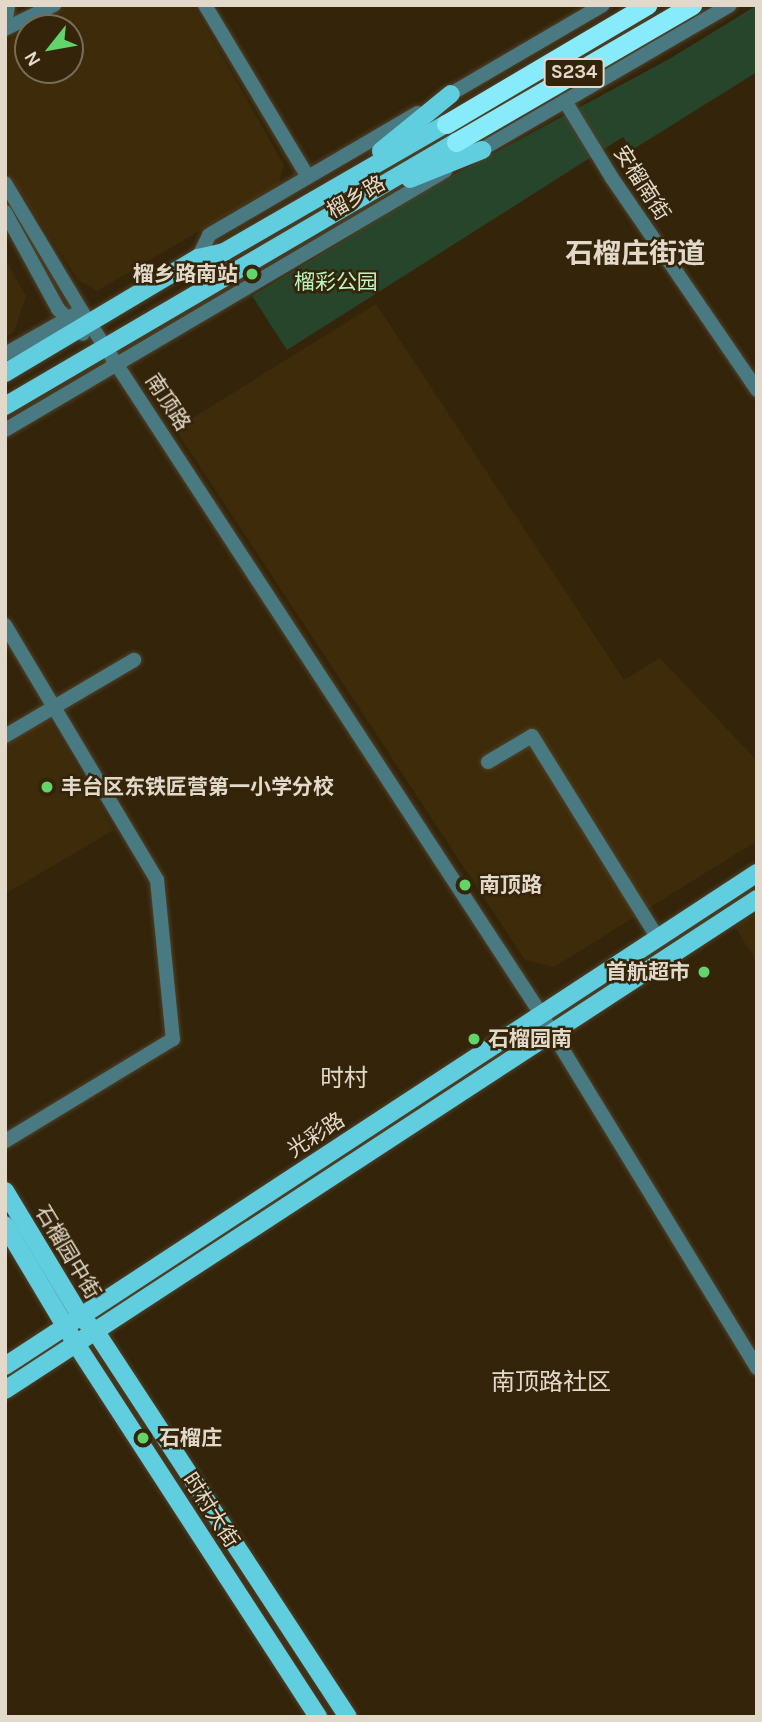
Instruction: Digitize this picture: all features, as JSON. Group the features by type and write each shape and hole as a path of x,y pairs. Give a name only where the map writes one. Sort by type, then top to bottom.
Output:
{"highway":[{"name":"榴乡路","path":"446,124 647,5"},
{"name":"榴乡路","path":"456,142 692,5"}],"main road":[{"path":"341,184 452,94"},
{"name":"榴乡路","path":"5,373 79,321 198,258 224,252 446,124"},
{"name":"榴乡路","path":"5,406 456,142"},
{"path":"355,202 482,150"},
{"name":"光彩路","path":"5,1366 757,873"},
{"name":"光彩路","path":"5,1390 757,899"},
{"name":"石榴园中街","path":"5,1191 73,1322"},
{"name":"石榴园中街","path":"5,1225 73,1322 96,1332"},
{"name":"时村大街","path":"73,1322 76,1345 318,1717"},
{"name":"时村大街","path":"96,1332 348,1717"}],"street":[{"path":"5,27 8,5"},
{"path":"5,27 54,5"},
{"path":"205,5 307,177"},
{"name":"榴乡路","path":"198,258 209,235 603,5"},
{"name":"榴乡路","path":"5,430 730,5"},
{"name":"安榴南街","path":"565,102 757,390"},
{"name":"南顶路","path":"5,183 79,321"},
{"name":"南顶路","path":"5,212 79,321 118,363 541,1014 757,1368"},
{"name":"榴乡路","path":"5,354 79,321"},
{"path":"5,625 157,880 173,1039 5,1141"},
{"path":"5,736 134,660"},
{"path":"488,762 532,736 657,937"}],"shaded area":[{"path":"68,5 193,5 284,165 279,184 97,291 78,280 5,169 5,42 14,37 14,84 84,84 84,14 53,14"},
{"path":"5,259 26,296 14,332 5,337"},
{"path":"376,304 624,680 660,658 757,761 757,841 554,967 525,960 175,429"},
{"name":"丰台区东铁匠营第一小学分校","path":"49,719 114,830 5,894 5,744"},
{"path":"757,913 757,963 735,927"}],"green space":[{"name":"榴彩公园","path":"757,5 757,72 632,150 623,137 287,350 252,296 433,186 671,58"}],"place":[{"name":"榴乡路南站","path":"252,274"},
{"name":"丰台区东铁匠营第一小学分校","path":"47,787"},
{"name":"南顶路","path":"465,885"},
{"name":"首航超市","path":"704,972"},
{"name":"石榴园南","path":"474,1039"},
{"name":"石榴庄","path":"143,1438"}],"district":[{"name":"石榴庄街道","path":"635,254"},
{"name":"时村","path":"344,1079"},
{"name":"南顶路社区","path":"551,1383"}]}
